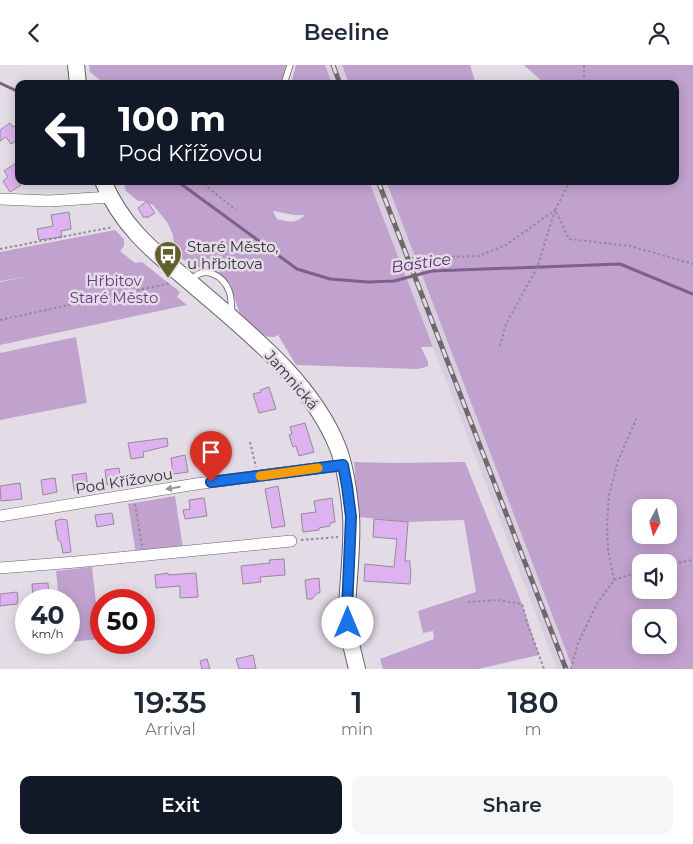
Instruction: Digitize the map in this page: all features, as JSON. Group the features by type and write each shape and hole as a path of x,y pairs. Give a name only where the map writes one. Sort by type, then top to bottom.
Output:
{"main road":[{"path":"76,65 78,80"},
{"name":"Jamnická","path":"105,185 128,225 181,282 232,319 295,379 331,431 343,465 351,517 347,610 357,669"}],"street":[{"path":"0,199 49,201 110,197"},
{"name":"Pod Křížovou","path":"0,516 196,484 343,465"},
{"path":"0,568 291,541"}],"lane":[{"path":"285,80 290,65"},
{"path":"181,282 203,272 218,276 228,289 231,298 232,319"}],"path":[{"path":"584,65 584,80"},
{"path":"205,185 236,210"},
{"path":"500,346 506,324 538,268 555,210 568,185"},
{"path":"407,259 479,256 506,245 555,210"},
{"path":"555,210 569,239 630,246 693,264"},
{"path":"0,249 128,225"},
{"path":"0,320 181,282"},
{"path":"614,580 608,550 607,524 610,495 618,461 637,417"},
{"path":"250,442 257,476"},
{"path":"133,495 143,555"},
{"path":"291,541 345,536"},
{"path":"677,563 693,560"},
{"path":"571,669 578,643 597,604 614,580 632,574"},
{"path":"468,602 498,600 522,604 544,669"}],"shaded area":[{"path":"325,65 342,65 348,80 331,80"},
{"path":"371,185 388,185 573,669 557,669"}],"green space":[{"path":"89,65 286,65 282,80 100,80 90,72"},
{"path":"296,65 325,65 331,80 292,80"},
{"path":"342,65 470,65 475,80 348,80"},
{"path":"524,65 693,65 693,669 573,669 388,185 679,185 679,80 541,80"},
{"path":"124,185 371,185 433,347 421,347 428,366 417,369 296,365 278,335 274,337 261,336 242,320 231,288 217,274 182,259 174,250 173,235 167,222 153,205 138,201 126,191","holes":["273,211 305,215 298,220 288,221 277,219"]},
{"name":"Hřbitov Staré Město","path":"115,230 124,239 124,246 120,251 135,263 142,262 180,292 177,297 187,305 0,345 0,282 25,277 0,281 0,252"},
{"path":"76,337 87,403 0,420 0,353"},
{"path":"354,462 465,462 522,604 539,655 478,669 383,669 380,659 434,639 433,631 423,633 418,611 476,592 464,520 408,522 359,517"},
{"path":"175,496 183,548 136,554 128,504"},
{"path":"92,567 94,589 90,589 90,640 80,641 80,589 58,589 56,571"}],"building":[{"path":"10,123 13,127 15,126 15,142 11,144 6,137 0,141 0,130"},
{"path":"15,164 15,185 21,185 10,192 3,181 8,177 4,171"},
{"path":"147,201 155,213 144,218 138,208"},
{"path":"69,212 71,229 61,231 62,237 39,240 37,229 53,226 51,215"},
{"path":"269,387 276,409 259,413 253,394"},
{"path":"305,423 314,452 299,456 296,446 293,447 289,435 292,434 290,427"},
{"path":"167,438 168,446 143,452 144,457 131,459 128,443"},
{"path":"218,451 221,466 206,468 204,454"},
{"path":"185,455 188,472 173,474 171,458"},
{"path":"119,468 121,482 107,485 105,470"},
{"path":"86,473 88,488 74,490 72,475"},
{"path":"55,478 57,492 43,495 41,480"},
{"path":"20,483 22,499 1,501 0,486"},
{"path":"278,486 285,526 272,528 265,489"},
{"path":"204,498 207,516 185,519 183,510 190,509 189,500"},
{"path":"332,498 335,522 330,523 330,526 319,528 319,530 303,532 301,514 316,512 314,501"},
{"path":"112,513 114,524 97,527 95,515"},
{"path":"374,519 408,522 405,561 410,561 410,584 364,581 365,564 394,567 397,539 373,537"},
{"path":"67,520 71,552 63,553 61,543 58,540 55,521"},
{"path":"284,559 285,575 260,577 261,582 243,584 241,566 270,563 269,560"},
{"path":"168,573 168,575 196,573 198,597 180,598 180,586 156,588 155,575"},
{"path":"319,578 320,593 317,593 312,599 307,599 305,580"},
{"path":"48,583 48,589 32,589 32,584"},
{"path":"15,592 15,604 0,606 0,594"},
{"path":"253,655 256,669 239,669 236,659"},
{"path":"207,659 210,669 202,669 200,661"}],"waterway":[{"name":"Baštice","path":"0,83 15,90"},
{"name":"Baštice","path":"182,185 297,269 330,279 368,282 394,281 432,271 620,264 693,294"}],"railway":[{"path":"333,65 339,80"},
{"path":"380,185 566,669"}],"slow traffic":[{"path":"260,476 318,468"}],"place":[{"name":"Staré Město, u hřbitova","path":"168,279"}],"route":[{"path":"211,482 343,465 351,517 348,623"}]}
